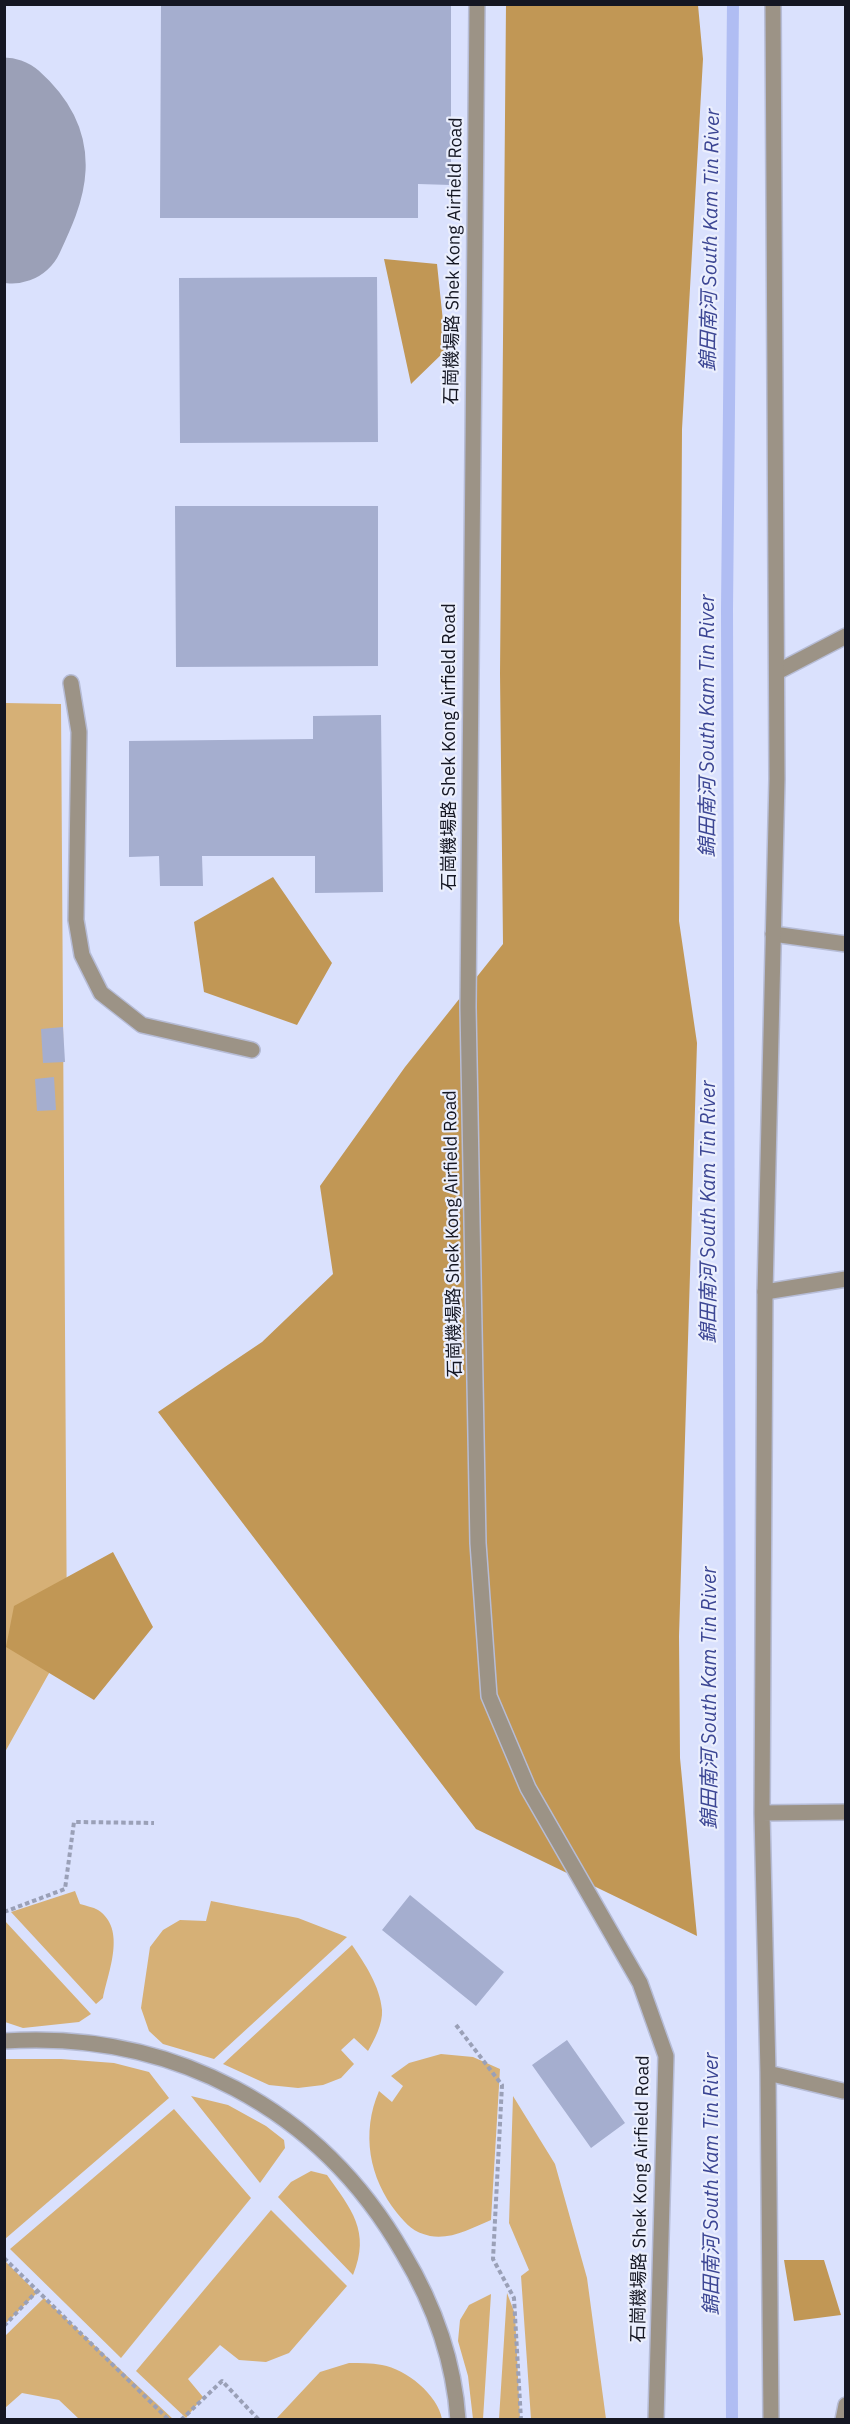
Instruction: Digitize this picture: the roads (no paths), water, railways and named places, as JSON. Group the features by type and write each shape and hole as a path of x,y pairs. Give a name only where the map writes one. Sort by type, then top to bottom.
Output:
{"street":[{"name":"石崗機場路 Shek Kong Airfield Road","path":"477,4 468,1007 478,1531 489,1696 528,1788 640,1983 666,2056 656,2420"},
{"path":"771,2420 768,2073 762,1813 765,1292 777,672 773,4"},
{"path":"777,672 846,636"},
{"path":"71,683 79,732 76,920 82,956 101,993 142,1025 252,1050"},
{"path":"773,934 846,944"},
{"path":"765,1292 846,1279"},
{"path":"762,1813 846,1812"},
{"path":"4,2041 35,2039 87,2042 137,2051 185,2065 233,2086 268,2107 316,2144 353,2180 385,2220 419,2279 433,2310 448,2360 458,2420"},
{"path":"768,2073 844,2093"},
{"path":"843,2420 846,2405"}],"waterway":[{"name":"錦田南河 South Kam Tin River","path":"732,2420 727,609 733,4"}]}
